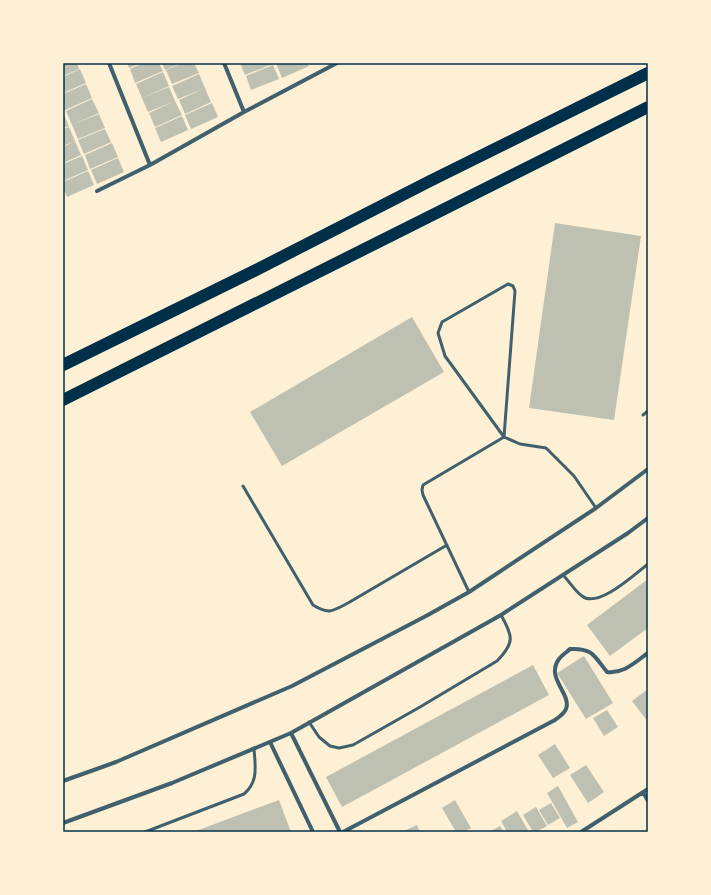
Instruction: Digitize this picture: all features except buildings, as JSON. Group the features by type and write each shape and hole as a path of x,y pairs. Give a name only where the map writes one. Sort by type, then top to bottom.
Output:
{"highway":[{"path":"63,365 254,271 648,72"},
{"path":"63,400 648,107"}],"street":[{"path":"109,63 150,165"},
{"path":"224,63 244,112"},
{"path":"97,190 150,165 335,63"},
{"path":"63,781 116,762 292,686 469,592 596,508 648,469"},
{"path":"63,823 172,783 291,733 501,615 628,533 648,518"},
{"path":"291,733 342,832 562,715 566,709 567,702 556,678 555,670 558,660 570,649 581,648 589,651 607,672 614,673 626,670 648,653"},
{"path":"270,742 313,832"},
{"path":"582,832 648,789"},
{"path":"643,792 648,801"}],"lane":[{"path":"504,437 515,291 514,286 508,284 442,322 438,334 445,356 504,437 520,444 546,448 574,476 596,508"},
{"path":"643,415 648,411"},
{"path":"469,592 423,495 423,485 504,437"},
{"path":"243,486 313,605 322,611 333,611 447,545"},
{"path":"563,575 582,597 601,597 618,587 648,564"},
{"path":"309,722 319,737 330,746 339,748 353,745 420,708 497,661 506,652 510,641 509,630 501,615"},
{"path":"145,832 244,794 251,789 255,780 254,748"}]}
